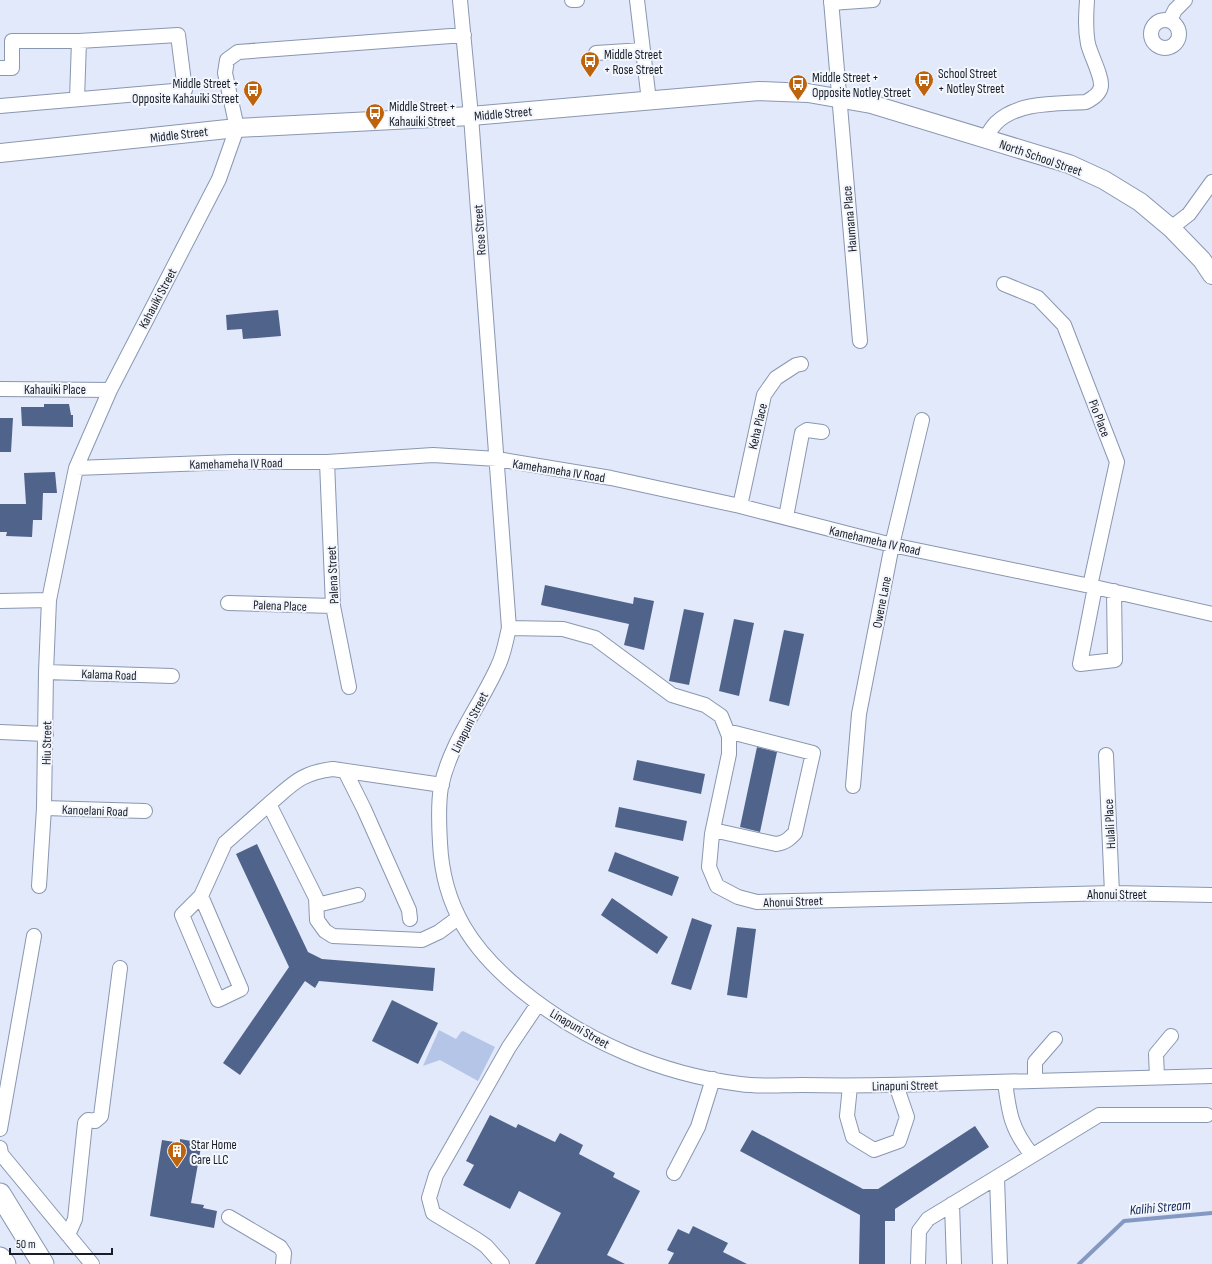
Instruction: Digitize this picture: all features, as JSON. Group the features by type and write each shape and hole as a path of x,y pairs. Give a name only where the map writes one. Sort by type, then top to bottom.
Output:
{"highway":[{"path":"0,1194 43,1264"},
{"path":"0,1211 40,1264"},
{"path":"0,1258 5,1264"}],"main road":[{"name":"Middle Street","path":"0,153 238,128 471,116 759,91 808,92 838,97"},
{"name":"North School Street","path":"838,97 871,104 1069,164 1104,180 1140,202 1170,228 1202,260 1212,275"}],"street":[{"name":"Rose Street","path":"460,0 471,116 496,460"},
{"path":"572,0 577,0"},
{"path":"637,0 648,101"},
{"path":"831,1 874,0"},
{"path":"985,138 996,123 1017,111 1035,107 1086,102 1094,98 1101,85 1091,55 1086,33 1087,0"},
{"path":"1170,20 1175,10 1185,0"},
{"name":"Haumana Place","path":"831,1 860,341"},
{"path":"0,68 12,68 12,41 79,41 178,35 185,90 0,106"},
{"path":"238,128 226,73 227,60 238,52 464,35"},
{"path":"77,99 79,41"},
{"path":"596,53 643,50"},
{"name":"Kahauiki Street","path":"76,468 110,390 219,179 238,128"},
{"path":"1170,228 1190,214 1212,182"},
{"name":"Pio Place","path":"1004,284 1038,298 1064,325 1118,462 1093,586 1080,664 1115,660 1114,591"},
{"name":"Keha Place","path":"740,506 764,395 776,378 796,365 801,364"},
{"name":"Kahauiki Place","path":"0,389 110,390"},
{"name":"Owene Lane","path":"853,786 859,714 892,545 922,420"},
{"path":"786,517 802,433 807,430 822,432"},
{"name":"Kamehameha IV Road","path":"76,468 232,462 327,462 433,456 496,460 611,478 740,506 892,545 1093,586 1212,614"},
{"name":"Linapuni Street","path":"496,460 509,628 500,663 449,762 442,785 440,845 445,878 458,918 484,956 538,1004 573,1027 627,1055 675,1071 742,1084 850,1086 1212,1076"},
{"name":"Palena Street","path":"327,462 333,606 349,687"},
{"path":"0,601 49,600 76,468"},
{"name":"Hiu Street","path":"39,886 44,808 46,672 49,600"},
{"name":"Palena Place","path":"228,603 333,606"},
{"name":"Ahonui Street","path":"509,628 563,629 595,638 672,695 705,704 721,716 729,736 729,754 713,830 709,866 717,886 738,897 757,902 1112,893 1212,895"},
{"name":"Kalama Road","path":"46,672 172,676"},
{"path":"713,830 776,844 790,839 795,833 813,753 727,731"},
{"path":"0,732 46,734"},
{"name":"Hulali Place","path":"1106,755 1112,893"},
{"path":"201,896 241,989 218,1000 182,915 201,896 225,843 283,790 314,771 332,769 442,785"},
{"path":"345,771 364,809 409,910 410,919"},
{"path":"269,804 316,898 317,920 325,931 333,936 422,940 439,932 458,918"},
{"name":"Kanoelani Road","path":"44,808 145,811"},
{"path":"317,905 358,895"},
{"path":"0,1129 34,936"},
{"path":"68,1234 75,1219 85,1123 88,1120 95,1121 101,1116 120,968"},
{"path":"502,1264 486,1246 433,1213 429,1198 436,1175 509,1047 538,1004"},
{"path":"1157,1077 1156,1054 1171,1036"},
{"path":"1035,1080 1035,1062 1055,1039"},
{"path":"674,1173 698,1127 713,1079"},
{"path":"1005,1082 1010,1117 1022,1143 1032,1155"},
{"path":"850,1086 846,1116 853,1137 874,1150 899,1141 907,1117 896,1085"},
{"path":"918,1264 919,1231 928,1219 1098,1115 1207,1116"},
{"path":"1,1151 92,1264"},
{"path":"997,1178 1000,1264"},
{"path":"952,1204 954,1264"},
{"path":"229,1217 280,1247 284,1253 283,1264"}],"shaded area":[{"path":"439,1030 456,1039 463,1031 495,1047 478,1081 440,1060 423,1066"}],"building":[{"path":"278,310 281,336 243,339 242,329 227,330 226,315"},
{"path":"44,404 69,404 71,415 73,415 73,427 22,426 21,407 44,407"},
{"path":"0,418 13,418 11,452 0,452"},
{"path":"55,472 57,493 43,493 42,520 33,520 32,537 6,536 7,532 0,532 0,504 26,504 24,473"},
{"path":"545,585 633,604 634,597 654,601 644,650 624,645 629,624 541,605"},
{"path":"684,609 704,613 689,685 669,681"},
{"path":"734,619 754,623 739,696 719,691"},
{"path":"784,630 804,634 789,706 769,701"},
{"path":"757,747 777,752 760,832 740,827"},
{"path":"637,760 705,774 701,794 633,780"},
{"path":"619,807 687,821 683,841 615,827"},
{"path":"257,844 308,952 322,959 435,968 433,991 319,981 315,988 305,981 240,1075 223,1063 289,967 236,854"},
{"path":"615,852 679,877 672,896 608,871"},
{"path":"612,898 668,937 657,954 601,915"},
{"path":"692,918 712,925 691,990 671,984"},
{"path":"737,927 756,929 747,998 727,995"},
{"path":"392,1000 438,1023 418,1064 372,1041"},
{"path":"490,1115 516,1128 518,1124 555,1142 560,1133 583,1145 579,1154 615,1173 613,1177 640,1191 607,1255 625,1264 535,1264 561,1213 519,1191 510,1209 463,1185 474,1165 466,1161"},
{"path":"975,1126 989,1147 895,1209 895,1221 885,1221 885,1264 859,1264 860,1215 740,1151 752,1130 863,1189 878,1189"},
{"name":"Star Home Care LLC","path":"180,1139 191,1141 191,1145 201,1147 191,1203 204,1205 203,1208 217,1211 214,1228 150,1216 162,1140 180,1143"},
{"path":"693,1226 728,1243 723,1252 747,1264 668,1264 674,1253 667,1250 678,1229 689,1234"}],"waterway":[{"name":"Kalihi Stream","path":"1079,1264 1124,1221 1212,1213"}],"place":[{"name":"Middle Street + Rose Street","path":"590,78"},
{"name":"School Street + Notley Street","path":"924,97"},
{"name":"Middle Street + Opposite Notley Street","path":"798,101"},
{"name":"Middle Street + Opposite Kahauiki Street","path":"253,107"},
{"name":"Middle Street + Kahauiki Street","path":"375,130"},
{"name":"Star Home Care LLC","path":"177,1168"}]}
